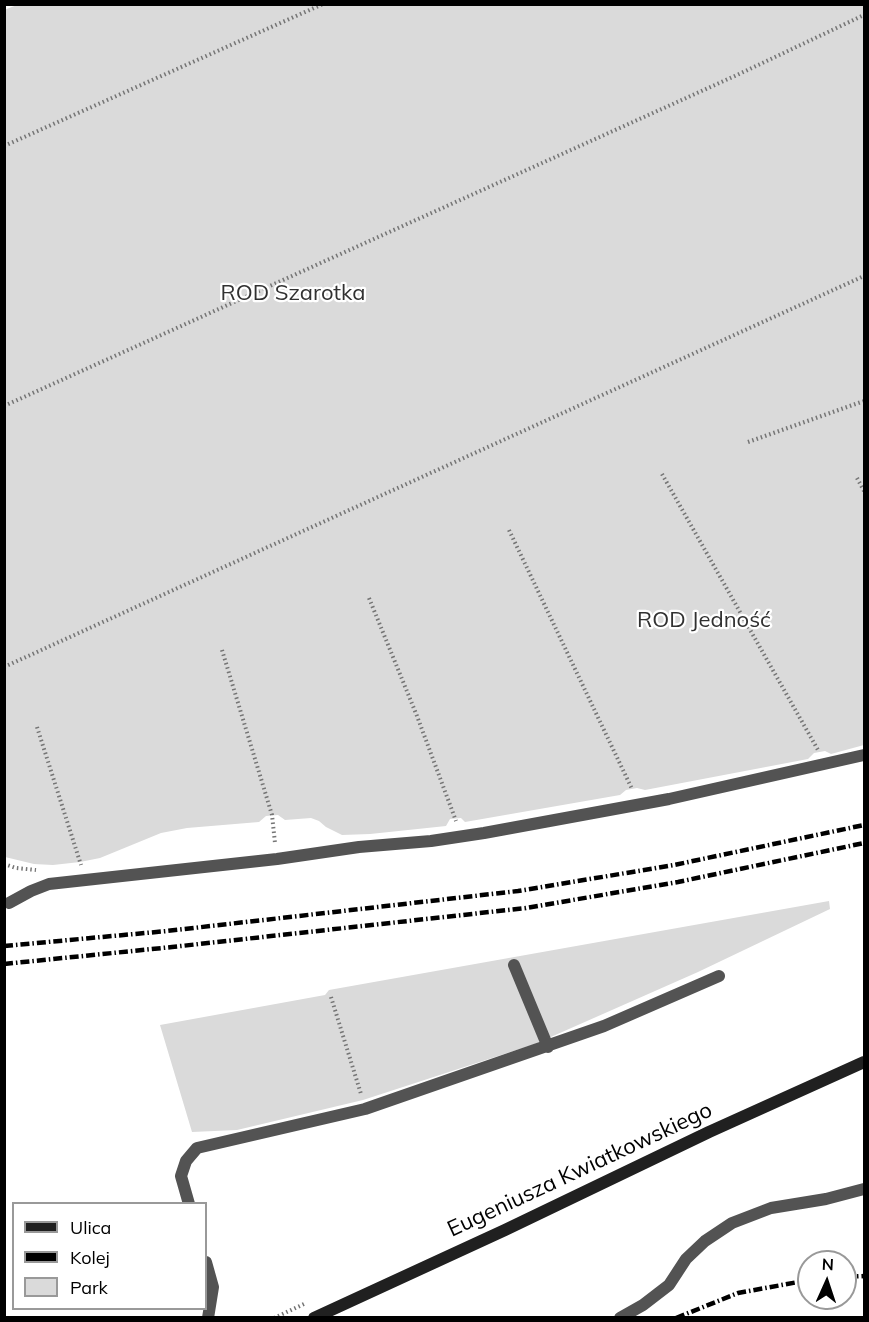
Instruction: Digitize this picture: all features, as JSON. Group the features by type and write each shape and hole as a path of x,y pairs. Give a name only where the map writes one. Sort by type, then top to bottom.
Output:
{"street":[{"name":"Eugeniusza Kwiatkowskiego","path":"314,1317 864,1062"}],"lane":[{"path":"9,903 49,884 458,836 635,805 864,755"},
{"path":"514,965 548,1047"},
{"path":"189,1202 182,1176 186,1161 197,1148 365,1109 604,1026 719,976"},
{"path":"620,1317 669,1286 686,1259 705,1240 732,1223 771,1208 864,1189"},
{"path":"207,1266 213,1287 208,1317"}],"path":[{"path":"4,146 323,4"},
{"path":"4,406 737,75 864,15"},
{"path":"4,667 864,276"},
{"path":"748,442 864,401"},
{"path":"662,474 820,752 822,765"},
{"path":"857,478 864,491"},
{"path":"509,530 632,789 635,805"},
{"path":"369,598 421,726 455,818 458,836"},
{"path":"222,650 272,815 277,859"},
{"path":"37,727 82,869"},
{"path":"330,997 365,1109"}],"green space":[{"name":"ROD Szarotka","path":"17,5 864,5 864,745 831,754 825,751 814,753 808,759 645,790 637,788 626,790 620,795 465,822 461,818 450,819 446,826 342,835 311,818 285,820 278,815 266,816 259,822 187,828 161,833 100,858 80,862 53,865 34,864 5,857 4,10"},
{"path":"829,901 830,909 698,972 535,1044 363,1100 237,1130 192,1132 160,1025 325,995 329,990"}],"railway":[{"path":"4,946 167,931 518,891 674,865 864,825"},
{"path":"4,964 526,908 678,882 864,843"},
{"path":"857,1276 864,1276"},
{"path":"676,1318 738,1293 797,1282"}],"park label":[{"name":"ROD Jedność","path":"704,620"}]}
